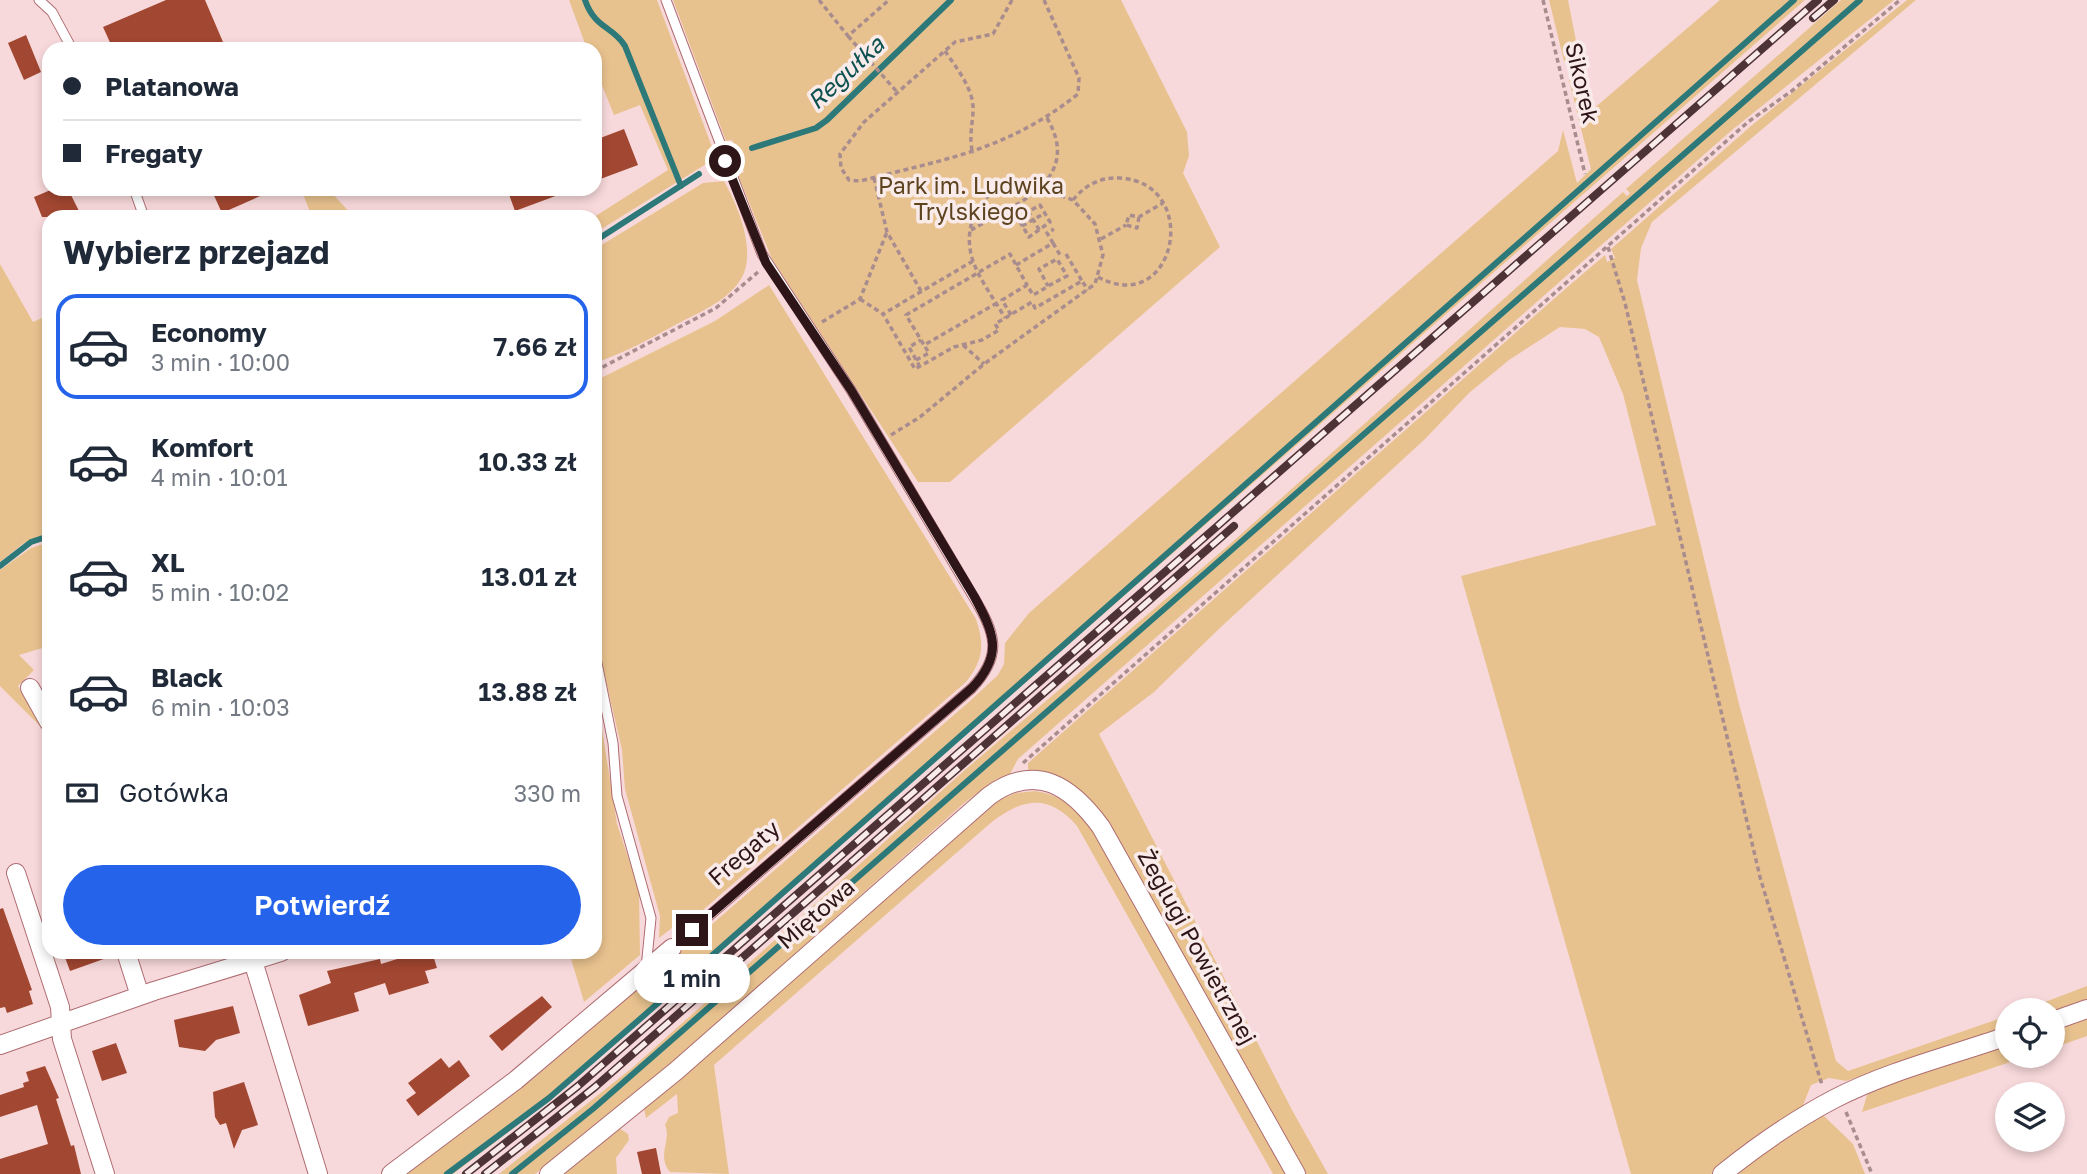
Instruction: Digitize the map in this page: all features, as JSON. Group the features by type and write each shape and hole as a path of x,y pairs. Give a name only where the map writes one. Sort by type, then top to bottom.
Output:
{"street":[{"path":"30,688 42,709"},
{"name":"Miętowa","path":"549,1174 676,1071 989,796 1020,781"},
{"name":"Żeglugi Powietrznej","path":"1020,781 1043,781 1066,789 1101,827 1296,1174"},
{"path":"16,873 42,952"},
{"name":"Fregaty","path":"391,1174 516,1080 672,948"},
{"path":"44,959 60,1007 62,1039 106,1174"},
{"path":"127,959 134,999"},
{"path":"0,1045 259,959"},
{"path":"253,961 318,1174"},
{"path":"2065,1017 2087,1009"},
{"path":"1722,1174 1763,1143 1835,1098 1870,1083 1995,1040"}],"lane":[{"path":"39,0 52,12 68,42"},
{"path":"666,0 766,263 881,441"},
{"name":"Fregaty","path":"672,948 972,688 990,665 994,645 987,621 881,441"},
{"path":"602,688 613,743 617,796 650,918 646,970"}],"path":[{"path":"819,0 897,92"},
{"path":"848,36 889,0"},
{"path":"1012,0 993,34 981,39 957,41 864,122 840,154 841,168 849,180 874,177 973,154 1016,136 1047,118 1078,94 1081,84 1061,33 1044,0"},
{"name":"Sikorek","path":"1543,0 1585,174"},
{"path":"1020,781 1026,760 1748,122 1793,90 1900,0"},
{"path":"945,51 964,76 972,99 969,131 973,154"},
{"path":"971,230 1044,186 1055,165 1057,150 1055,134 1047,118"},
{"path":"874,177 887,232 921,291"},
{"path":"1073,200 1091,184 1122,178 1142,184 1163,204 1171,225 1171,243 1166,259 1155,273 1132,286 1115,285 1098,277"},
{"path":"881,441 920,416 984,364 1088,290 1098,277 1103,255 1101,239 1093,220 1073,200 1050,192 1039,181 1030,179 1000,186 978,207 971,230 973,261 1005,318"},
{"path":"1101,239 1126,225 1129,215 1139,217 1163,204"},
{"path":"1011,207 1017,218 1029,237 1049,222 1040,205 1017,218"},
{"path":"1028,211 1040,231"},
{"path":"1022,226 1045,213"},
{"path":"1126,225 1131,229 1137,228 1139,217"},
{"path":"1054,229 1047,233 1060,255"},
{"path":"810,329 860,299 887,232"},
{"path":"1016,265 1053,243"},
{"path":"1608,247 1625,303 1760,877 1778,930 1819,1081 1850,1117 1872,1174"},
{"path":"916,360 929,353 906,314 1010,254 1033,295 1048,287 1067,275 1057,259 1039,270 1048,287"},
{"path":"1066,254 1088,290"},
{"path":"883,314 973,261"},
{"path":"602,367 716,308 746,285 766,263"},
{"path":"860,299 883,314 915,369 963,345 982,340 999,330 995,324 1032,302 1035,308 1082,281"},
{"path":"1011,315 1002,300 1027,285"},
{"path":"924,345 997,303"},
{"path":"919,367 909,347 921,340"},
{"path":"963,345 984,364"}],"green space":[{"path":"569,0 657,0 712,147 707,150 711,161 602,229 602,212 668,170 640,105 614,115 602,85 602,42 584,42"},
{"name":"Park im. Ludwika Trylskiego","path":"673,0 1121,0 1187,132 1189,156 1183,173 1220,247 950,482 918,482 772,259 738,175 744,172 732,140 726,141"},
{"path":"1549,0 1568,0 1578,51 1574,61 1564,61"},
{"path":"1720,0 1805,0 533,1113 453,1174 407,1174 533,1079 970,701 998,675 1004,664 1005,643 1029,613 1558,151 1563,130 1577,183 1591,169 1569,80 1574,81 1584,117"},
{"path":"1841,0 1894,0 1732,130 1018,759 1010,774 995,780 964,803 686,1051 590,1132 535,1174 499,1174 632,1068 966,769 1229,545 1623,192 1627,196 1630,193 1626,189"},
{"path":"1907,0 1916,0 1652,222 1641,248 1637,280 1739,704 1836,1061 1848,1071 1995,1020 1995,1032 1846,1081 1829,1078 1811,1085 1802,1108 1711,1174 1631,1174 1461,576 1656,525 1623,394 1599,337 1585,329 1560,327 1509,360 1469,393 1425,439 1154,692 1099,734 1292,1110 1328,1174 1304,1174 1103,815 1071,784 1053,776 1028,773 1028,763 1564,290 1605,255 1607,262 1615,258 1611,249 1751,126"},
{"path":"724,181 740,217 747,245 747,258 745,271 739,282 719,301 702,311 602,360 602,245 703,183"},
{"path":"304,196 334,196 348,210 309,210"},
{"path":"0,264 33,322 42,318 42,536 24,543 0,562"},
{"path":"769,285 976,619 981,637 981,652 976,667 966,682 673,936 672,928 659,938 660,916 625,789 622,750 602,664 602,378 715,321"},
{"path":"42,544 42,648 19,655 34,670 18,686 42,728 0,686 0,570 31,548"},
{"path":"602,729 617,824 639,890 640,955 584,1002 571,959 602,959"},
{"path":"1035,791 1056,797 1072,807 1097,838 1289,1174 1273,1174 1077,826 1066,815 1043,803 1021,805 1009,810 986,827 714,1065 729,1174 670,1172 664,1160 667,1137 665,1125 669,1117 678,1113 677,1094 646,1118 644,1109 995,802 1016,793"},
{"path":"2087,986 2087,1000 2065,1008 2065,998 2056,998"},
{"path":"2087,1016 2087,1036 2065,1044 2065,1024"},
{"path":"1995,1048 1995,1067 1862,1112 1868,1092"},
{"path":"1822,1114 1853,1144 1865,1174 1735,1174 1770,1146"},
{"path":"619,1128 628,1134 629,1140 616,1158 617,1174 562,1174"}],"building":[{"path":"166,0 205,0 223,42 110,42 103,27"},
{"path":"26,35 41,72 24,80 8,43"},
{"path":"624,129 638,165 602,178 602,137"},
{"path":"42,194 42,196 72,196 78,210 42,210 42,217 34,197"},
{"path":"214,196 260,196 229,210 221,210"},
{"path":"510,196 556,196 518,210 515,210"},
{"path":"3,908 32,990 29,991 33,1004 7,1013 5,1007 0,1008 0,909"},
{"path":"66,959 104,959 70,971"},
{"path":"380,959 381,964 397,959 434,959 437,968 425,971 429,983 389,995 385,983 354,993 359,1011 308,1026 299,995 331,983 327,971"},
{"path":"542,996 552,1007 502,1051 489,1036"},
{"path":"233,1006 240,1033 216,1040 205,1051 179,1047 174,1020"},
{"path":"116,1043 127,1073 102,1081 92,1051"},
{"path":"441,1058 449,1068 459,1060 470,1076 418,1116 406,1100 416,1093 408,1083"},
{"path":"45,1066 59,1098 56,1099 71,1146 74,1145 81,1174 0,1174 0,1159 48,1144 37,1105 0,1117 0,1095 24,1087 23,1083 29,1081 26,1072"},
{"path":"244,1082 258,1125 242,1130 234,1149 226,1123 220,1125 215,1117 213,1092"},
{"path":"656,1148 661,1174 642,1174 637,1152"}],"waterway":[{"path":"585,0 594,17 625,46 681,186"},
{"name":"Regułka","path":"752,148 816,128 827,120 951,0"},
{"path":"447,1174 549,1098 640,1019 1794,0"},
{"path":"512,1174 594,1108 1860,0"},
{"name":"Regułka","path":"602,236 699,174"},
{"name":"Regułka","path":"0,566 31,542 42,538"}],"railway":[{"path":"466,1174 578,1086 1818,0"},
{"path":"1813,18 1834,0"},
{"path":"485,1174 595,1087 1234,526"}],"route":[{"path":"692,930 972,688 990,665 994,645 987,621 974,596 851,390 766,263 725,161"}]}
